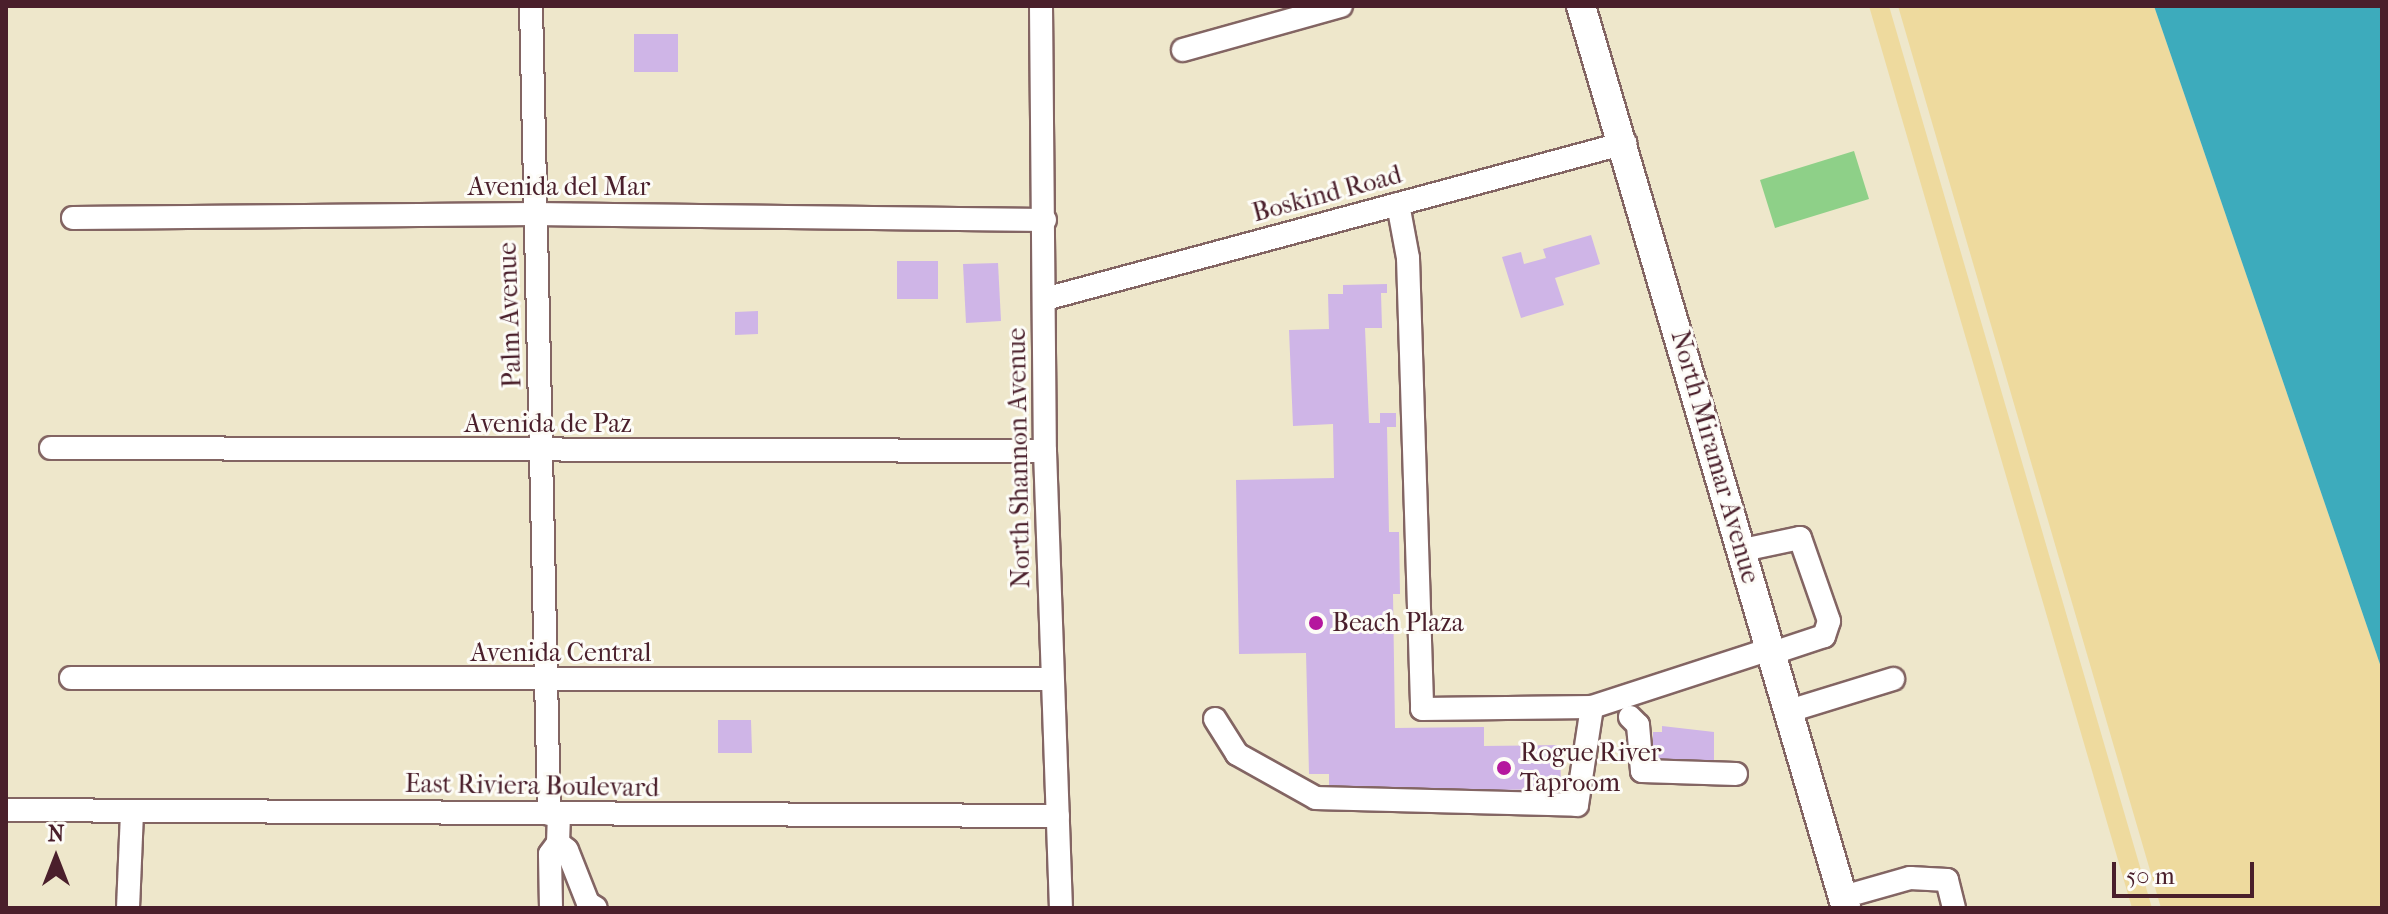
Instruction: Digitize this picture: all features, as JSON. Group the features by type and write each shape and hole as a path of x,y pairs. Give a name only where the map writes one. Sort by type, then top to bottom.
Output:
{"main road":[{"name":"North Miramar Avenue","path":"1581,6 1625,143 1844,902"}],"street":[{"name":"Palm Avenue","path":"531,6 535,214 545,453 546,681 558,843 550,854 551,908"},
{"name":"North Shannon Avenue","path":"1041,6 1045,451 1061,908"},
{"path":"1183,50 1341,6"},
{"name":"Boskind Road","path":"1045,299 1625,143"},
{"path":"1398,204 1408,258 1422,709 1592,707 1824,636 1829,621 1800,538 1743,550"},
{"name":"Avenida del Mar","path":"73,218 535,214 1045,220"},
{"name":"Avenida de Paz","path":"51,448 545,453 1045,451"},
{"name":"Avenida Central","path":"71,678 546,681 1052,679"},
{"path":"1789,711 1893,679"},
{"path":"1215,719 1237,754 1316,798 1577,805 1592,707"},
{"path":"1630,717 1638,725 1642,771 1736,774"},
{"name":"East Riviera Boulevard","path":"6,810 1058,816"},
{"path":"128,908 132,811"},
{"path":"558,843 567,850 588,903 596,908"},
{"path":"1844,902 1910,878 1947,880 1954,908"}],"green space":[{"path":"1854,151 1869,199 1775,228 1760,180"}],"sand":[{"path":"1869,6 1889,6 2152,908 2132,908"},
{"path":"1898,6 2154,6 2382,670 2382,908 2161,908"}],"water":[{"path":"2154,6 2382,6 2382,670"}],"building":[{"path":"634,34 678,34 678,72 634,72"},
{"path":"1591,235 1600,264 1555,278 1564,305 1521,318 1502,257 1521,252 1524,264 1546,258 1543,249"},
{"path":"897,261 938,261 938,299 897,299"},
{"path":"998,263 1001,321 966,323 963,264"},
{"name":"Beach Plaza","path":"1387,284 1387,293 1381,293 1382,328 1365,328 1369,423 1380,423 1380,413 1396,413 1396,427 1387,427 1389,532 1399,532 1400,594 1393,594 1395,728 1484,727 1484,746 1560,745 1561,789 1329,793 1329,774 1309,774 1306,653 1239,654 1236,480 1334,478 1333,424 1293,426 1289,330 1329,329 1328,294 1343,294 1343,285"},
{"path":"758,311 758,334 735,335 735,312"},
{"path":"718,720 751,720 752,753 718,753"},
{"path":"1662,726 1714,732 1714,766 1653,765 1653,732 1662,732"}],"place":[{"name":"Beach Plaza","path":"1316,623"},
{"name":"Rogue River Taproom","path":"1504,768"}]}
